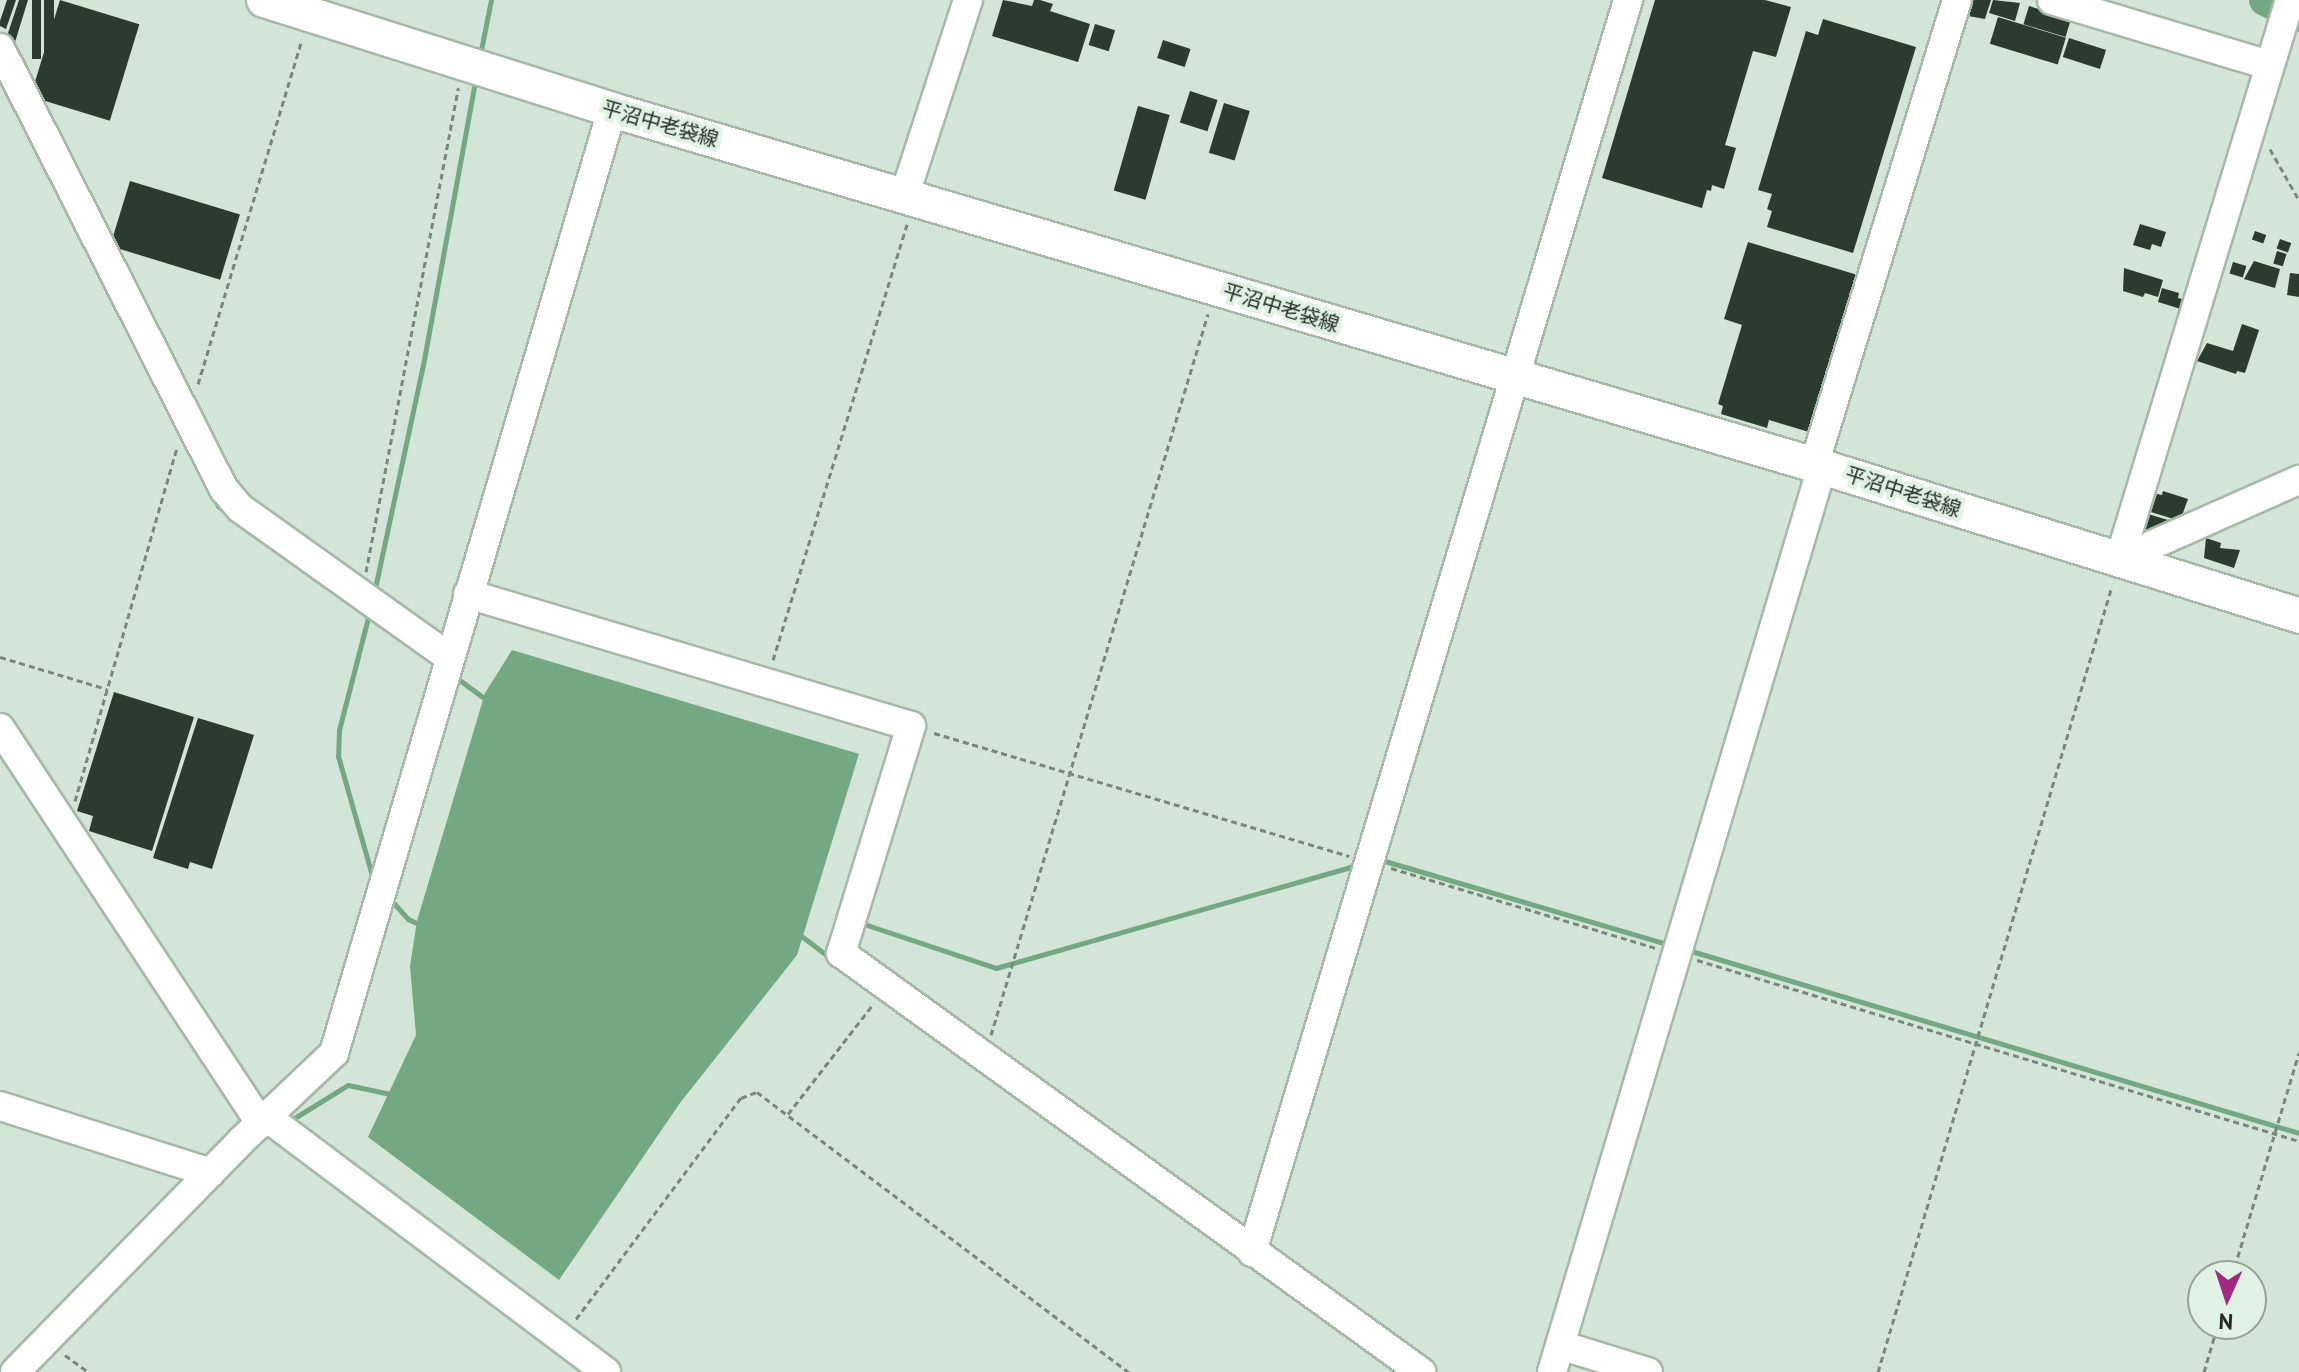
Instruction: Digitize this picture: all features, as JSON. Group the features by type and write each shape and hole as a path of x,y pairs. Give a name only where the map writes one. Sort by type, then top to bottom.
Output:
{"main road":[{"name":"平沼中老袋線","path":"264,0 612,110 1818,466 2299,616"}],"street":[{"path":"910,196 967,0"},
{"path":"1252,1252 1372,863 1628,0"},
{"path":"1648,1372 1556,1359 1957,0"},
{"path":"2052,0 2271,60"},
{"path":"2125,562 2290,0"},
{"path":"0,48 224,489 240,508 450,658"},
{"path":"15,1372 334,1053 612,110"},
{"path":"2125,562 2152,545 2299,480"},
{"path":"468,594 911,726 841,953 1421,1372"},
{"path":"0,728 264,1121 606,1372"},
{"path":"0,1106 211,1173"}],"path":[{"path":"66,829 178,443 192,426 309,14"},
{"path":"361,595 463,63"},
{"path":"2253,128 2264,137 2299,200"},
{"path":"766,683 910,196"},
{"path":"984,1057 1216,288"},
{"path":"1878,1372 1976,1042 2125,562"},
{"path":"0,657 107,689"},
{"path":"911,726 2299,1141"},
{"path":"788,1114 886,986"},
{"path":"2237,1260 2299,1053"},
{"path":"561,1339 741,1098 757,1092 1129,1372"},
{"path":"46,1340 88,1372"},
{"path":"2204,1372 2213,1340"}],"shaded area":[{"path":"512,650 859,754 797,955 680,1103 559,1280 368,1137 416,1035 410,966 417,921 485,693"}],"building":[{"path":"7,0 16,0 6,29 0,26 0,21"},
{"path":"19,0 28,0 15,42 6,39"},
{"path":"32,0 41,0 41,59 32,59"},
{"path":"44,0 54,0 54,74 44,74"},
{"path":"60,0 139,24 110,121 30,97"},
{"path":"1003,0 1032,6 1034,0 1040,0 1053,4 1050,11 1090,24 1078,62 992,36"},
{"path":"1655,0 1765,0 1791,7 1776,57 1753,51 1725,145 1736,148 1724,189 1712,185 1711,191 1707,190 1702,208 1602,178"},
{"path":"1972,0 1991,0 1985,19 1968,16"},
{"path":"1993,0 2020,3 2015,21 1989,13"},
{"path":"2029,6 2071,19 2066,37 2023,24"},
{"path":"1998,17 2066,38 2058,65 1990,44"},
{"path":"1823,19 1916,47 1853,253 1767,227 1772,211 1767,209 1772,194 1758,190 1806,31 1818,35"},
{"path":"1095,24 1115,30 1109,51 1089,45"},
{"path":"2069,38 2106,50 2100,69 2063,57"},
{"path":"1163,40 1191,49 1185,67 1157,58"},
{"path":"1190,91 1218,100 1207,131 1180,122"},
{"path":"1224,103 1250,111 1235,161 1209,153"},
{"path":"1138,106 1170,115 1145,200 1114,191"},
{"path":"130,181 240,215 220,280 110,246"},
{"path":"2140,224 2166,232 2161,247 2152,244 2150,250 2133,245"},
{"path":"2255,231 2266,235 2263,244 2252,239"},
{"path":"2280,239 2291,243 2288,253 2277,248"},
{"path":"1748,242 1861,276 1820,407 1817,406 1809,432 1769,420 1767,428 1721,414 1723,406 1718,404 1742,325 1724,319"},
{"path":"2277,251 2287,254 2283,266 2273,263"},
{"path":"2254,261 2280,269 2275,288 2244,279"},
{"path":"2233,262 2246,266 2243,278 2229,273"},
{"path":"2124,268 2163,280 2158,297 2145,293 2143,297 2123,291"},
{"path":"2290,273 2299,274 2299,297 2287,295"},
{"path":"2162,288 2179,293 2178,298 2186,300 2184,310 2158,302"},
{"path":"2242,324 2259,330 2245,373 2237,371 2236,374 2197,361 2207,343 2233,351"},
{"path":"2163,491 2188,499 2180,521 2151,512 2157,494 2162,495"},
{"path":"2148,514 2168,520 2165,531 2156,536 2143,532"},
{"path":"2206,538 2221,543 2220,548 2240,550 2234,568 2204,558"},
{"path":"114,692 194,717 152,851 89,831 93,816 77,811"},
{"path":"198,718 254,735 212,869 190,862 188,869 153,858"}],"waterway":[{"path":"480,55 491,0"},
{"path":"2265,0 2299,16"},
{"path":"374,593 423,365 475,81"},
{"path":"212,494 218,506 228,514"},
{"path":"370,610 339,730 338,756 373,879"},
{"path":"454,676 488,701"},
{"path":"1378,859 1671,945"},
{"path":"861,923 996,968 1357,865"},
{"path":"390,899 408,919 421,925"},
{"path":"800,935 833,960"},
{"path":"1688,950 2299,1133"},
{"path":"288,1122 348,1085 395,1095"}]}
